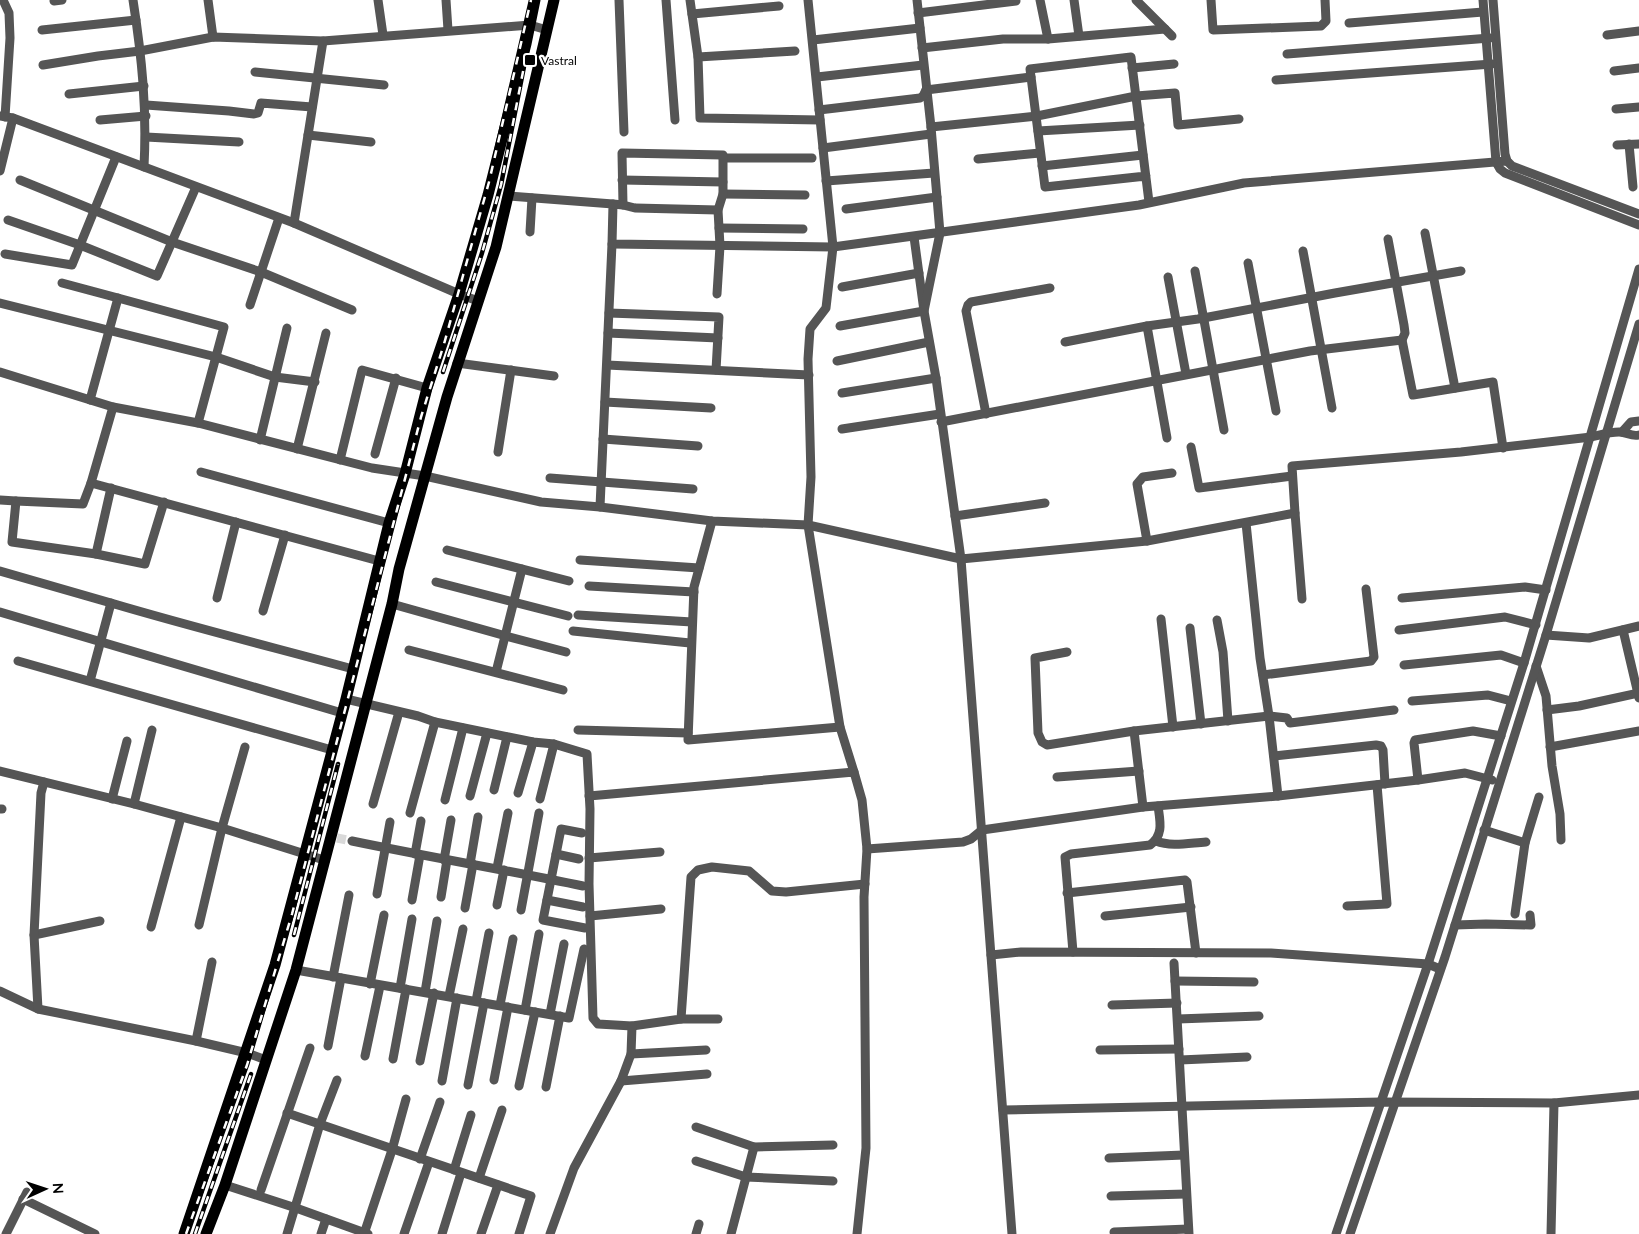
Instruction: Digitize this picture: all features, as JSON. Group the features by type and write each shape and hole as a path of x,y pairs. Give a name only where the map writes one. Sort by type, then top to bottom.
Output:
{"main road":[{"path":"184,1234 275,966 346,699 389,523 405,474 427,388 459,294 488,195 535,0"},
{"path":"206,1234 225,1185 296,970 324,860 334,838 399,570 457,362 496,248 554,0"}],"street":[{"path":"0,171 6,117 10,38 9,13 3,0"},
{"path":"133,0 146,104 144,168"},
{"path":"208,0 212,37"},
{"path":"378,0 384,35"},
{"path":"446,0 448,30"},
{"path":"619,0 624,132"},
{"path":"666,0 675,120"},
{"path":"690,0 698,56 700,118 820,115 920,98 926,90"},
{"path":"815,0 808,0 833,247 826,308 810,329 811,477 808,525 840,727 862,800 867,849 865,884 866,1148 857,1234"},
{"path":"917,0 940,233 924,311"},
{"path":"1040,0 1048,39"},
{"path":"1074,0 1079,36"},
{"path":"1136,0 1172,36"},
{"path":"1211,0 1213,30 1321,26 1326,21 1325,0"},
{"path":"1482,0 1490,38"},
{"path":"1492,0 1490,38 1496,162 1500,169 1505,173 1639,225"},
{"path":"918,13 1016,1"},
{"path":"692,14 779,6"},
{"path":"1349,23 1484,12"},
{"path":"42,30 136,20"},
{"path":"43,66 140,51 212,37 323,40 530,25 547,30"},
{"path":"813,40 920,28"},
{"path":"922,48 1003,39 1048,39 1165,29"},
{"path":"1607,35 1639,31"},
{"path":"1287,54 1490,38"},
{"path":"294,223 323,40"},
{"path":"698,56 795,51"},
{"path":"1146,176 1045,187 1030,69 1131,57 1140,125 1143,156 1146,176 1149,202"},
{"path":"1132,68 1174,64"},
{"path":"1276,80 1492,64"},
{"path":"1492,64 1507,161 1512,166 1639,214"},
{"path":"817,77 923,65"},
{"path":"1614,71 1639,68"},
{"path":"255,72 384,85"},
{"path":"926,90 1031,77"},
{"path":"69,94 144,86"},
{"path":"823,148 931,130 1036,116 1136,96 1175,93 1178,125 1239,119"},
{"path":"146,104 229,110 254,114 258,113 261,103 312,107"},
{"path":"1616,109 1639,106"},
{"path":"100,120 146,116"},
{"path":"6,117 294,223 478,301"},
{"path":"1038,131 1140,125"},
{"path":"308,135 371,142"},
{"path":"146,137 239,142"},
{"path":"1629,144 1634,186"},
{"path":"1617,145 1639,144"},
{"path":"623,205 622,153 723,155 723,194 718,210 720,246 717,294"},
{"path":"978,159 1040,153"},
{"path":"1042,166 1143,156"},
{"path":"5,254 72,265 116,157"},
{"path":"723,158 812,158"},
{"path":"612,244 833,247 914,237 1149,202 1244,183 1507,161"},
{"path":"826,181 934,172"},
{"path":"20,180 172,242 261,272 352,310"},
{"path":"622,180 723,182"},
{"path":"8,220 80,245 157,276 196,187"},
{"path":"723,194 805,194"},
{"path":"509,196 613,204 635,208 718,210"},
{"path":"846,209 937,197"},
{"path":"530,232 532,198"},
{"path":"600,507 613,204"},
{"path":"250,305 279,218"},
{"path":"719,228 804,229"},
{"path":"1425,233 1455,388"},
{"path":"914,237 961,559 1012,1234"},
{"path":"1388,239 1404,333 1402,340 1413,395 1493,382 1503,448"},
{"path":"1303,251 1332,408"},
{"path":"1248,263 1276,411"},
{"path":"1336,1234 1428,964 1488,778 1536,625 1639,270"},
{"path":"1195,271 1224,430"},
{"path":"1065,342 1461,271"},
{"path":"842,287 919,273"},
{"path":"1168,276 1186,374"},
{"path":"62,283 224,328 198,424"},
{"path":"986,414 966,311 968,305 971,302 1050,288"},
{"path":"90,400 118,298"},
{"path":"0,303 216,358 276,377 315,382"},
{"path":"840,326 924,311"},
{"path":"609,313 719,317 716,370"},
{"path":"1350,1234 1455,925 1546,635 1639,324"},
{"path":"1147,326 1167,438"},
{"path":"260,440 287,328"},
{"path":"297,449 326,333"},
{"path":"608,333 718,338"},
{"path":"842,429 986,414 1213,369 1322,350 1402,340"},
{"path":"837,361 929,342"},
{"path":"457,362 554,376"},
{"path":"607,364 809,375"},
{"path":"340,460 362,370 427,388"},
{"path":"498,452 511,370"},
{"path":"0,372 114,407 198,424 340,460 405,474 425,476 541,502 600,507 712,521 808,525 961,559 1147,540 1296,513"},
{"path":"376,454 396,378"},
{"path":"842,393 936,378"},
{"path":"605,402 711,408"},
{"path":"0,500 83,504 114,407"},
{"path":"1622,432 1631,422 1639,420"},
{"path":"1302,599 1292,466 1503,448 1622,432 1633,436 1639,435"},
{"path":"603,439 698,446"},
{"path":"1191,447 1199,488 1292,476"},
{"path":"201,472 389,523"},
{"path":"1147,540 1138,484 1143,477 1172,473"},
{"path":"550,478 693,489"},
{"path":"91,483 379,561"},
{"path":"96,554 111,488"},
{"path":"16,501 12,542 96,554 145,564 164,502"},
{"path":"955,516 1045,503"},
{"path":"712,521 694,592 690,643 688,740 840,727"},
{"path":"217,598 236,522"},
{"path":"1246,523 1259,649 1270,716 1278,796"},
{"path":"263,610 285,535"},
{"path":"447,550 569,581"},
{"path":"580,560 699,568"},
{"path":"496,672 522,569"},
{"path":"0,571 205,631 353,669"},
{"path":"436,582 568,616"},
{"path":"589,586 694,592"},
{"path":"1402,598 1525,587 1546,590"},
{"path":"1263,675 1371,661 1374,657 1366,590"},
{"path":"90,681 111,603"},
{"path":"392,604 566,652"},
{"path":"0,612 342,712"},
{"path":"578,615 692,622"},
{"path":"1399,630 1504,618 1536,625"},
{"path":"1161,619 1173,727"},
{"path":"1217,620 1223,652 1228,721"},
{"path":"1546,635 1589,638 1639,626"},
{"path":"1190,628 1201,724"},
{"path":"1547,710 1639,695 1635,661 1623,630"},
{"path":"573,631 690,643"},
{"path":"409,650 563,690"},
{"path":"1067,652 1035,658 1038,733 1042,742 1047,745 1134,731 1270,716 1287,718 1290,723 1394,710"},
{"path":"1404,665 1501,655 1524,663"},
{"path":"18,661 332,750"},
{"path":"1536,666 1546,696 1550,747 1560,814 1561,840"},
{"path":"1412,701 1488,695 1511,701"},
{"path":"346,699 435,722 533,742 554,744 587,754 592,1018 598,1024 632,1026 681,1019 718,1020"},
{"path":"373,804 399,712"},
{"path":"410,813 435,722"},
{"path":"445,800 463,728"},
{"path":"134,804 152,730"},
{"path":"578,730 688,733"},
{"path":"1134,731 1143,807"},
{"path":"1418,780 1414,743 1416,740 1473,731 1501,736"},
{"path":"1550,747 1639,731"},
{"path":"470,796 487,733"},
{"path":"494,790 507,737"},
{"path":"112,799 127,741"},
{"path":"518,792 533,742"},
{"path":"540,799 554,744"},
{"path":"1274,756 1382,746 1381,785 1387,904 1347,906"},
{"path":"199,925 244,747"},
{"path":"0,771 222,828 324,860"},
{"path":"1057,777 1139,771"},
{"path":"589,796 854,772"},
{"path":"867,849 963,842 971,839 982,830 1143,807 1381,785 1465,772 1499,782"},
{"path":"38,1008 34,935 41,793 44,782"},
{"path":"1515,914 1525,843 1539,797"},
{"path":"1073,952 1067,893 1066,857 1071,854 1150,845 1156,841 1160,832 1158,806"},
{"path":"497,905 508,813"},
{"path":"521,910 539,813"},
{"path":"151,927 181,817"},
{"path":"465,908 478,817"},
{"path":"441,897 451,820"},
{"path":"412,900 421,821"},
{"path":"377,894 390,822"},
{"path":"582,833 561,829 543,920 585,928"},
{"path":"1484,830 1525,843"},
{"path":"352,841 583,886"},
{"path":"1156,841 1163,844 1206,842"},
{"path":"589,858 660,852"},
{"path":"556,854 579,858"},
{"path":"681,1019 691,877 698,870 712,867 749,871 772,891 786,892 865,884"},
{"path":"1067,893 1184,880 1188,882 1196,953"},
{"path":"328,1046 349,895"},
{"path":"547,900 584,907"},
{"path":"1105,916 1191,907"},
{"path":"590,916 661,908"},
{"path":"370,984 384,915"},
{"path":"1455,925 1531,925 1530,915"},
{"path":"393,1059 412,919"},
{"path":"34,935 100,921"},
{"path":"420,1061 437,922"},
{"path":"442,1081 463,929"},
{"path":"468,1084 489,933"},
{"path":"525,1010 539,934"},
{"path":"494,1080 513,939"},
{"path":"546,1087 564,944"},
{"path":"296,970 569,1018 584,949"},
{"path":"991,955 1021,952 1271,953 1428,964 1440,969"},
{"path":"196,1041 212,962"},
{"path":"1114,1232 1188,1231 1174,963"},
{"path":"1175,980 1254,982"},
{"path":"365,1056 380,986"},
{"path":"0,991 38,1008 196,1041 247,1053 266,1060"},
{"path":"1112,1005 1177,1003"},
{"path":"519,1086 535,1012"},
{"path":"1178,1019 1259,1016"},
{"path":"550,1234 574,1168 621,1081 631,1054 632,1026"},
{"path":"261,1190 310,1048"},
{"path":"1100,1050 1179,1048"},
{"path":"631,1054 706,1050"},
{"path":"1180,1060 1247,1057"},
{"path":"621,1081 707,1074"},
{"path":"287,1234 320,1124 337,1080"},
{"path":"1003,1110 1381,1102 1554,1103 1639,1095"},
{"path":"225,1185 296,1208 366,1234 406,1099"},
{"path":"420,1159 440,1102"},
{"path":"1551,1234 1554,1103"},
{"path":"478,1178 502,1110"},
{"path":"288,1113 531,1196 520,1234"},
{"path":"442,1234 472,1116"},
{"path":"696,1126 754,1147 834,1145"},
{"path":"731,1234 754,1147"},
{"path":"1109,1158 1184,1155"},
{"path":"696,1161 746,1177 833,1181"},
{"path":"404,1234 429,1162"},
{"path":"481,1234 498,1185"},
{"path":"1111,1196 1186,1194"},
{"path":"7,1234 25,1196 95,1234"},
{"path":"321,1234 326,1219"},
{"path":"696,1234 699,1224"}],"tunnel":[{"path":"337,838 352,841"}],"railway":[{"path":"186,1234 247,1065 292,914 421,417 444,344 489,182 531,0"},
{"path":"443,372 482,253 501,185 527,51"},
{"path":"294,935 338,764"},
{"path":"195,1234 251,1074"}],"place":[{"name":"Vastral","path":"530,60"}]}
